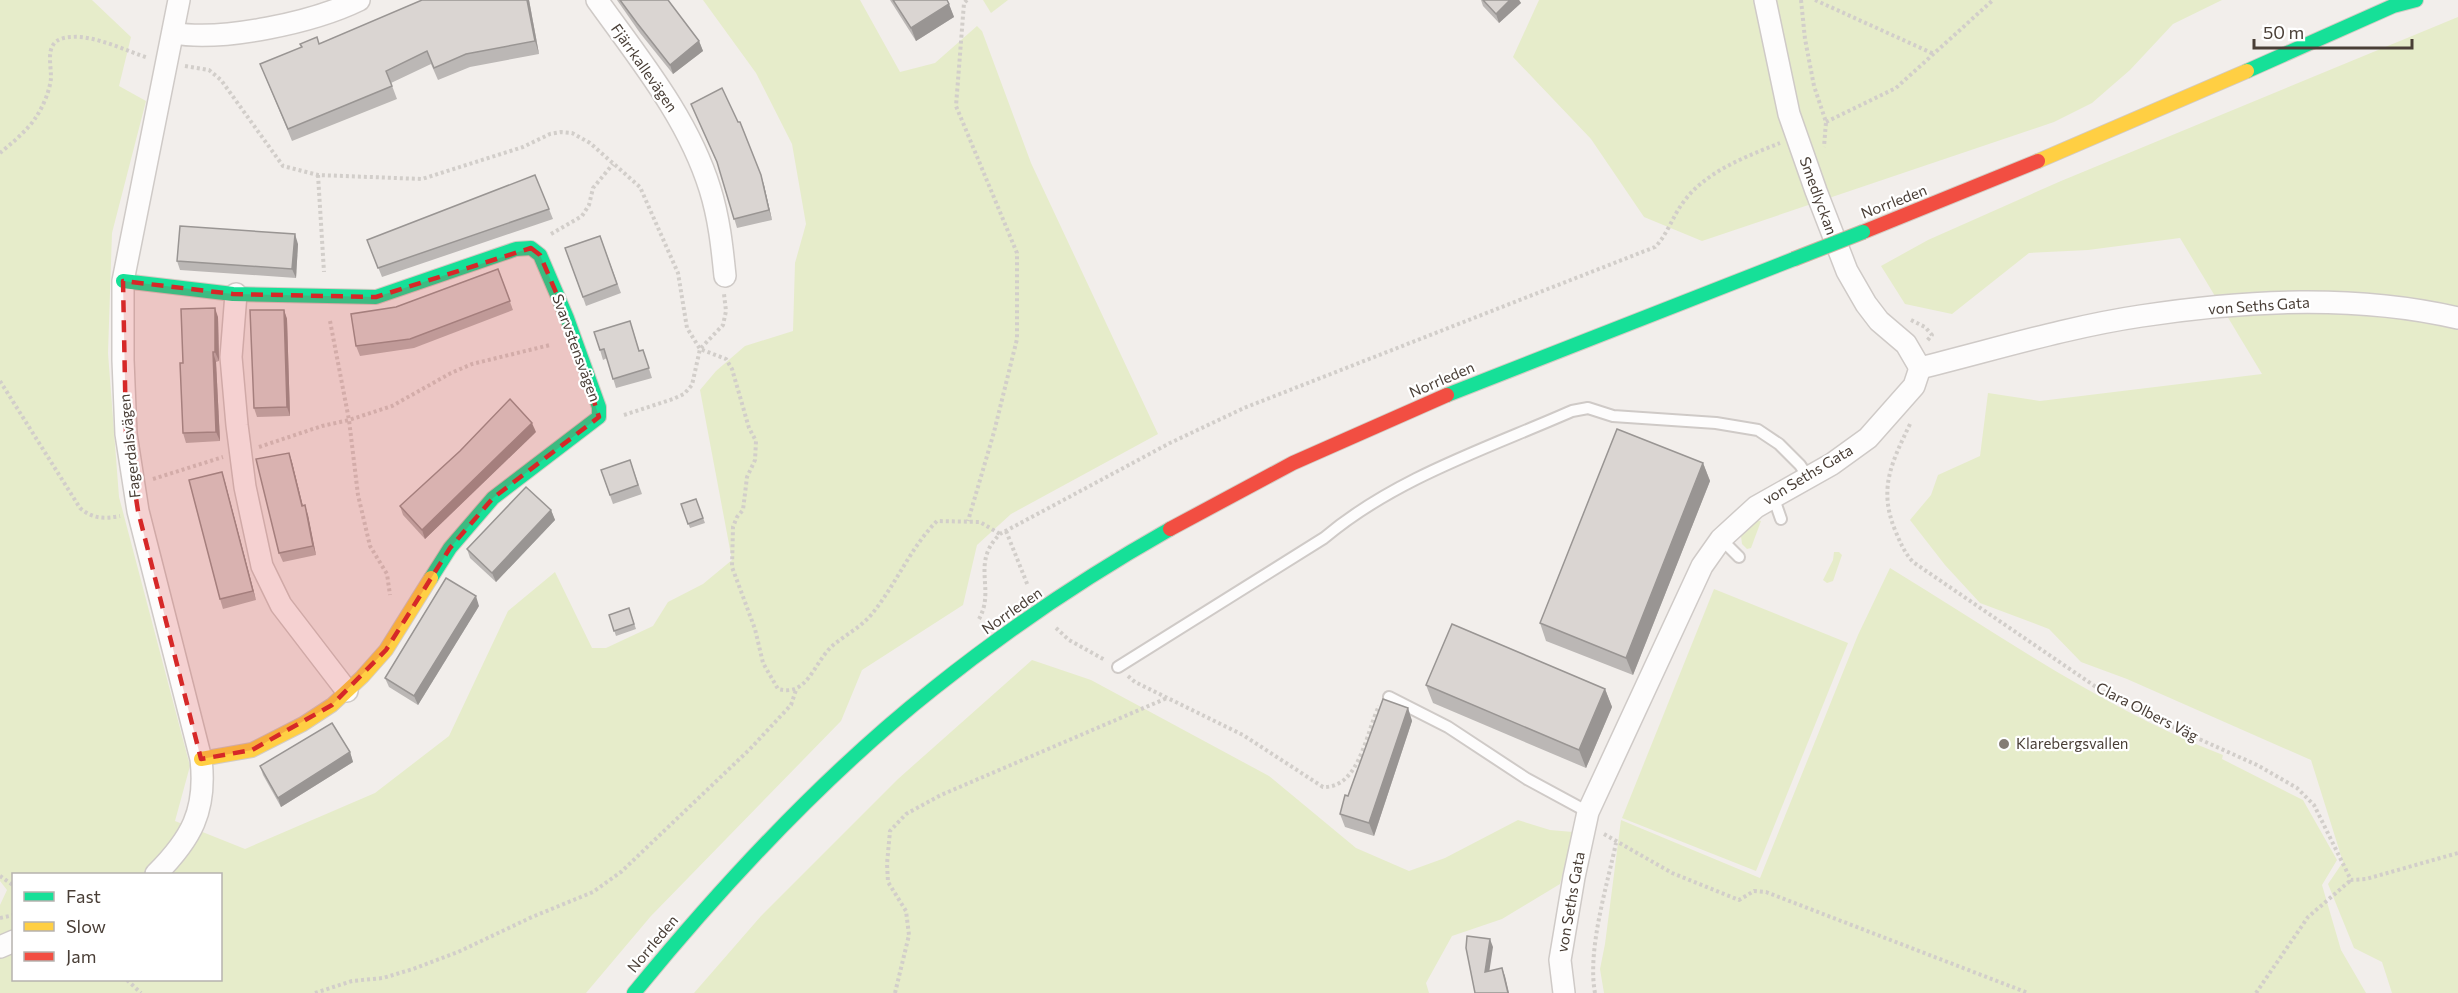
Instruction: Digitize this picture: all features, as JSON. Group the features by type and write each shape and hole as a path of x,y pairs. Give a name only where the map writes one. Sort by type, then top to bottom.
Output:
{"main road":[{"name":"Norrleden","path":"634,993 714,898 794,813 892,724 972,659 1094,576 1252,484 1342,440 1579,341 1980,186 2158,112 2397,3 2416,0"},
{"path":"123,281 236,294 376,297 516,249 533,249"},
{"name":"Svarvstensvägen","path":"201,759 252,750 303,724 347,691 386,650 450,548 493,498 599,417 599,407 574,339 540,255 533,249"}],"street":[{"name":"Fagerdalsvägen","path":"157,873 185,841 199,812 203,773 138,511 126,434 123,281 179,0"},
{"path":"173,33 197,37 266,27 320,7 359,0"},
{"name":"Fjärrkallevägen","path":"597,0 676,112 697,157 710,188 720,229 725,276"},
{"name":"Smedlyckan","path":"1765,0 1790,114 1847,272 1879,321 1906,344 1917,362"},
{"path":"236,294 231,357 240,453 262,566 281,605 347,691"},
{"name":"von Seths Gata","path":"1564,993 1560,960 1587,817 1702,566 1721,539 1756,507 1833,464 1868,438 1914,386 1917,362 2141,316 2270,303 2337,302 2437,313 2458,318"}],"lane":[{"path":"1118,667 1324,538 1350,516 1371,503 1420,477 1572,411 1588,408 1612,416 1716,423 1758,430 1779,444 1800,465 1808,477"},
{"path":"1773,496 1781,519"},
{"path":"1721,539 1739,557"},
{"path":"1389,697 1448,727 1587,817"}],"path":[{"path":"967,0 964,3 956,106 1017,253 1017,339 994,432 968,521"},
{"path":"1801,0 1810,67 1826,122 1824,151"},
{"path":"1815,0 1934,54"},
{"path":"1826,122 1896,88 1993,0"},
{"path":"533,249 540,240 582,216 590,205 593,188 614,164"},
{"path":"318,175 326,296 349,420 358,495 370,546 387,574 390,596"},
{"path":"599,417 612,418 684,394 692,385 700,349 723,325 726,311 723,287 725,276"},
{"path":"1907,317 1925,327 1932,335 1917,362"},
{"path":"149,480 392,406 472,364 574,339"},
{"path":"0,381 80,508 89,516 101,518 138,511"},
{"name":"Clara Olbers Väg","path":"1906,396 1913,402 1915,411 1890,469 1886,500 1891,521 1904,553 1913,562 2099,688 2150,717 2257,765 2297,788 2314,805 2351,880"},
{"path":"1006,531 1032,594"},
{"path":"1053,626 1069,640 1118,667 1135,682 1243,735 1323,787 1334,788 1342,784 1356,765 1378,706 1389,697"},
{"path":"315,993 352,981 383,978 413,969 458,952 532,917 594,892 621,872 742,757 791,705 797,690"},
{"path":"895,993 909,934 906,911 888,882 890,831 906,814 940,795 1167,698"},
{"path":"1587,817 1616,843 1672,873 1739,900 1754,891 1766,892 2028,993"},
{"path":"1595,993 1592,980 1598,928 1616,843"},
{"path":"2256,993 2308,917 2351,880 2366,879 2458,853"},
{"path":"128,981 141,993"}],"highlighted area":[{"path":"531,248 540,255 567,318 599,417 493,498 450,548 386,650 332,705 252,750 201,759 138,511 126,434 123,281 233,294 376,297"}],"green space":[{"path":"0,0 92,0 131,37 119,86 146,101 112,233 108,353 119,497 190,766 175,821 245,849 375,793 449,736 508,611 555,572 592,648 606,648 653,626 668,602 703,584 732,560 700,390 716,371 745,346 793,331 795,263 806,224 792,144 756,73 703,0 860,0 900,72 935,63 977,26 982,31 1031,163 1158,434 1011,514 977,545 963,605 862,670 841,721 651,916 586,993 0,993 0,905 7,890 0,881"},
{"path":"983,0 1008,0 991,13"},
{"path":"1539,0 2222,0 2173,24 2130,70 2092,103 2054,122 1702,241 1644,217 1591,139 1513,57"},
{"path":"2458,17 2458,993 2392,993 2382,962 2354,948 2328,884 2343,862 2311,760 2127,679 2081,662 2049,629 1980,603 1945,565 1910,520 1931,495 1938,475 1980,456 1988,393 2040,401 2262,374 2180,238 2088,250 2029,253 1952,314 1905,304 1881,266 1928,240 2061,181"},
{"path":"1755,520 1761,521 1751,548 1747,549 1742,544 1741,536"},
{"path":"1834,552 1842,555 1833,581 1827,583 1823,580 1833,560"},
{"name":"Klarebergsvallen","path":"1890,568 2094,693 2136,716 2223,755 2222,759 2303,800 2337,860 2322,885 2341,950 2366,993 1604,993 1600,969 1621,820 1760,878 1858,635"},
{"path":"1714,589 1848,643 1756,871 1622,818"},
{"path":"1032,660 1091,680 1269,776 1356,848 1409,871 1445,858 1518,820 1550,830 1573,832 1560,884 1502,919 1452,936 1426,983 1429,993 694,993 761,916 898,779"}],"building":[{"path":"422,0 527,0 535,41 466,54 434,68 427,51 386,71 392,86 288,129 260,64 302,47 300,44 317,37 319,44"},
{"path":"620,0 668,0 699,41 670,65"},
{"path":"893,0 947,0 949,4 911,28"},
{"path":"1483,0 1510,0 1496,14"},
{"path":"722,88 740,122 761,175 769,210 734,219 717,162 691,104"},
{"path":"535,175 549,209 378,268 367,240"},
{"path":"180,226 295,234 292,269 177,261"},
{"path":"600,236 617,284 583,297 565,248"},
{"path":"498,269 510,301 410,339 356,346 351,314 396,307"},
{"path":"215,308 215,352 213,352 216,432 183,433 180,363 183,363 181,309"},
{"path":"250,310 284,310 287,407 254,408"},
{"path":"630,321 639,351 643,350 649,368 613,379 604,349 600,350 594,332"},
{"path":"510,399 532,423 422,530 400,506 460,451"},
{"path":"1617,429 1703,463 1626,658 1540,623"},
{"path":"289,453 302,506 305,505 313,546 279,553 256,459"},
{"path":"630,460 638,485 610,495 601,470"},
{"path":"222,472 253,591 220,599 189,480"},
{"path":"526,487 551,510 492,573 467,549"},
{"path":"696,499 703,518 688,524 681,504"},
{"path":"446,578 476,596 414,696 385,678"},
{"path":"629,608 634,624 614,631 609,615"},
{"path":"1452,624 1605,689 1579,750 1426,685"},
{"path":"1383,699 1408,708 1369,823 1340,814 1345,795 1348,796"},
{"path":"332,723 350,752 278,798 260,766"},
{"path":"1467,936 1490,939 1485,972 1502,968 1508,993 1475,993 1466,948"}],"traffic: fast":[{"path":"2247,71 2393,6 2416,0"},
{"path":"1794,259 1863,232"},
{"path":"123,281 233,294 376,297 516,249 531,248 540,255 567,318 599,407 599,417 493,498 450,548 431,578"},
{"path":"1447,395 1794,259"},
{"path":"634,993 703,911 776,833 852,758 892,723 1019,624 1108,565 1170,529"}],"traffic: slow":[{"path":"2038,161 2247,71"},
{"path":"201,759 252,750 303,724 332,705 386,650 431,578"}],"traffic: jam":[{"path":"1863,232 2038,161"},
{"path":"1170,529 1293,463 1447,395"}],"place":[{"name":"Klarebergsvallen","path":"2004,744"}]}
